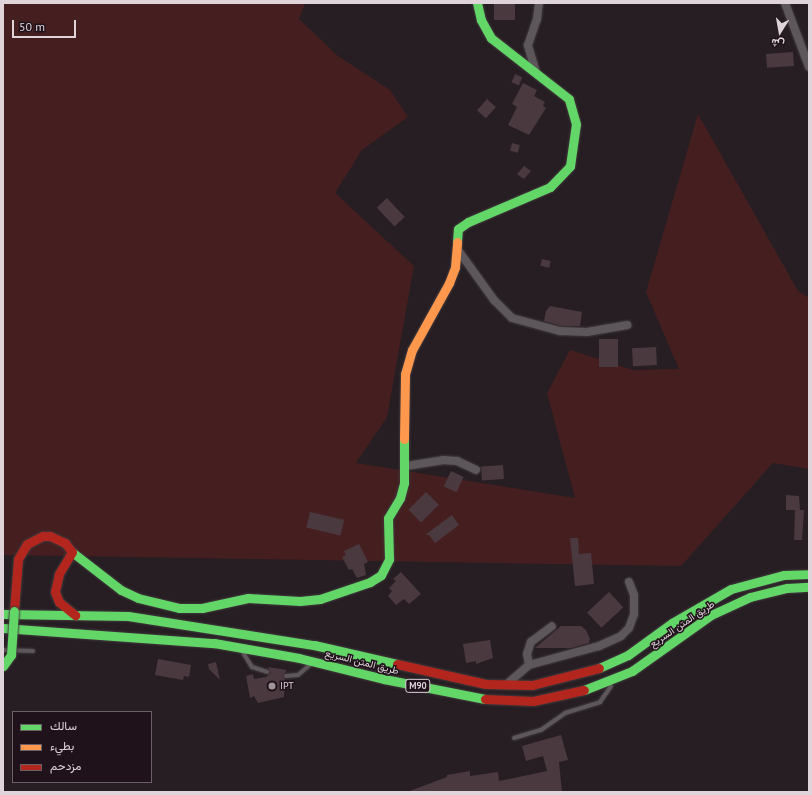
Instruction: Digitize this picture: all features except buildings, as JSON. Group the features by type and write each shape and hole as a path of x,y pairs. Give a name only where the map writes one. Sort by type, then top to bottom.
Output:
{"main road":[{"path":"3,666 11,655 18,559 27,544 43,536 50,536 64,543 72,552 121,590 138,598 179,608 202,608 248,598 300,601 320,599 376,579 387,567 389,559 388,518 402,493 406,466 405,374 412,350 449,284 458,250 457,234 460,226 550,187 570,166 576,124 573,106 569,98 491,38 481,20 477,3"},
{"path":"72,552 59,574 55,592 59,602 75,615"},
{"name":"طريق المتن السريع","path":"3,614 142,618 294,641 442,675 506,685 554,681 596,669 628,655 672,623 731,589 784,575 809,574"},
{"name":"طريق المتن السريع","path":"3,628 152,636 240,648 314,661 384,679 485,699 533,701 578,692 614,680 632,671 711,615 750,597 787,588 809,586"},
{"path":"3,602 14,606"}],"street":[{"path":"536,72 528,45 538,19 539,3"},
{"path":"785,3 809,67"},
{"path":"458,250 494,300 512,318 560,331 587,332 627,325"},
{"path":"406,466 443,460 457,461 476,470"},
{"path":"506,685 529,665 598,646 621,636 629,628 634,614 634,595 629,582"},
{"path":"529,665 527,654 531,642 552,626"}],"lane":[{"path":"240,648 252,667 267,672"},
{"path":"3,650 33,651"},
{"path":"286,676 298,675 314,661"},
{"path":"514,738 541,730 565,713 600,702 607,694 614,680"}],"shaded area":[{"path":"3,3 305,3 299,19 338,56 390,90 408,117 362,150 335,193 414,266 387,417 356,463 575,498 547,393 570,350 633,370 679,369 646,292 698,114 798,291 809,298 809,469 773,463 681,566 3,555"}],"traffic: fast":[{"path":"457,242 458,229 468,222 550,187 570,166 576,124 569,99 491,38 481,20 477,3"},
{"path":"72,552 121,590 138,598 179,608 202,608 248,598 300,601 320,599 370,582 381,575 389,559 388,518 400,498 404,483 404,439"},
{"path":"599,668 628,655 672,623 731,589 784,575 809,574"},
{"path":"584,690 632,671 711,615 750,597 787,588 809,587"},
{"path":"3,666 11,655 14,611"},
{"path":"3,614 128,616 314,645 397,664"},
{"path":"3,628 214,643 299,658 384,679 485,699"}],"traffic: slow":[{"path":"404,439 405,374 412,350 449,283 455,267 457,242"}],"traffic: jam":[{"path":"14,611 18,559 27,544 43,536 50,536 65,543 72,552 59,574 55,592 59,602 75,615"},
{"path":"397,664 486,684 532,685 599,668"},
{"path":"485,699 533,701 584,690"}],"place":[{"name":"IPT","path":"272,686"}]}
